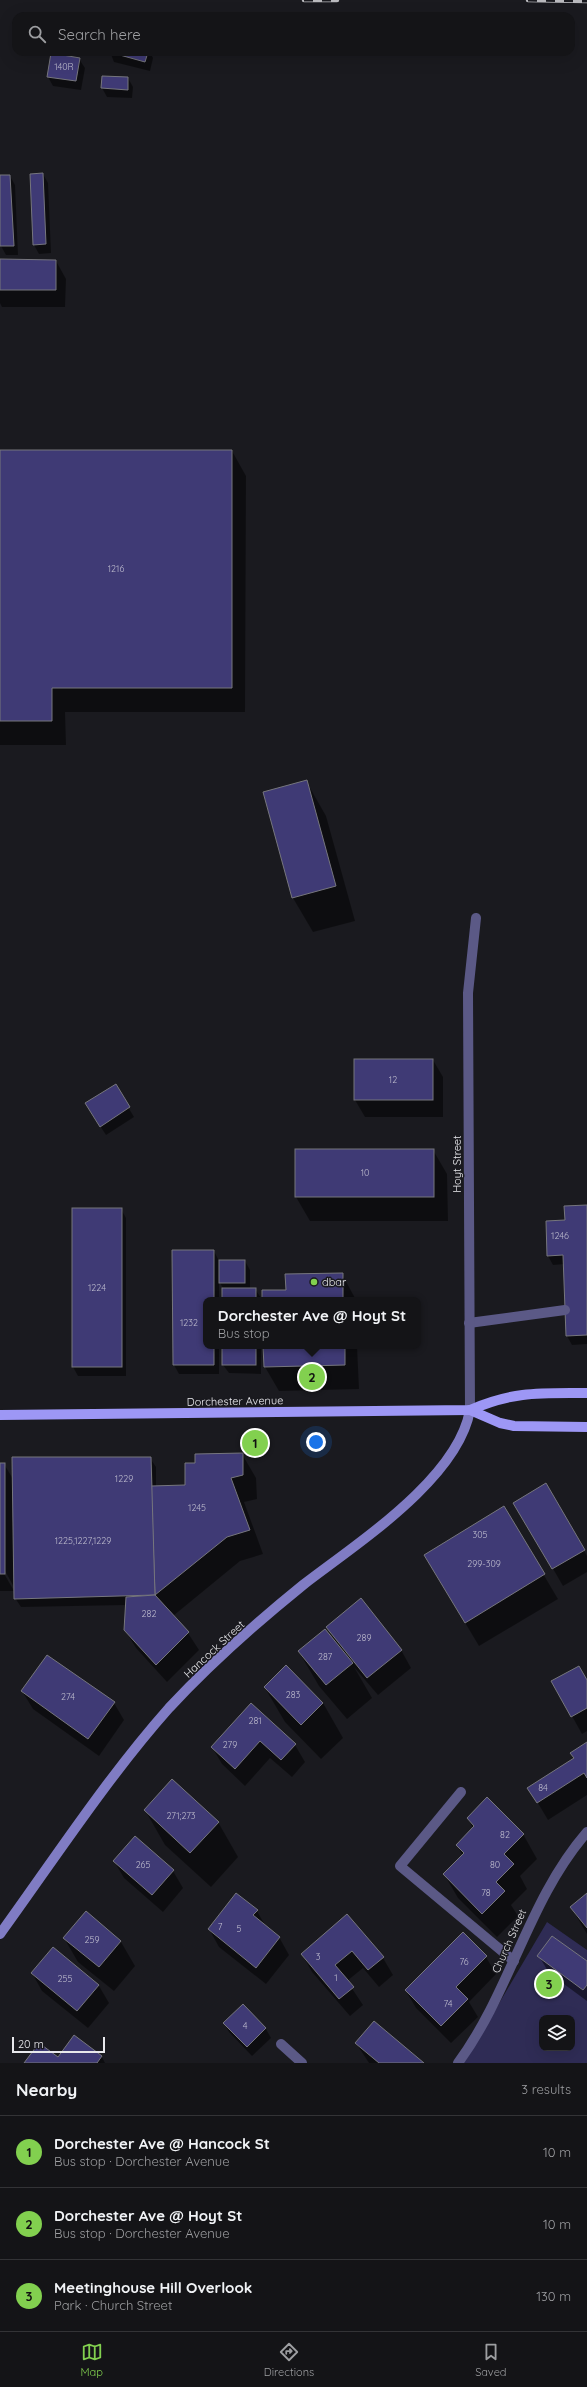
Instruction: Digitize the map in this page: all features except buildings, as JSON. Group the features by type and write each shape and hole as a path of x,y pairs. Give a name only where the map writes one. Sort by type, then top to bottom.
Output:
{"main road":[{"name":"Dorchester Avenue","path":"0,1415 470,1410 500,1398 516,1394 587,1393"},
{"name":"Dorchester Avenue","path":"470,1410 500,1423 514,1426 587,1427"},
{"name":"Hancock Street","path":"0,1934 113,1779 170,1708 258,1623 412,1498 444,1464 456,1447 463,1434 470,1410"}],"street":[{"name":"Hoyt Street","path":"470,1410 468,993 476,918"},
{"path":"469,1323 565,1310"},
{"path":"461,1792 400,1866 514,1961"},
{"name":"Church Street","path":"458,2063 498,1996 532,1917 569,1853 587,1832"},
{"path":"281,2044 302,2063"}],"shaded area":[{"path":"547,1922 587,1950 587,2063 464,2063"}],"railway":[{"path":"304,0 337,0"},
{"path":"528,0 587,1"}],"place":[{"name":"dbar","path":"314,1282"},
{"name":"Dorchester Ave @ Hoyt St","path":"312,1377"},
{"name":"Dorchester Ave @ Hancock St","path":"255,1443"},
{"name":"Meetinghouse Hill Overlook","path":"549,1984"}]}
